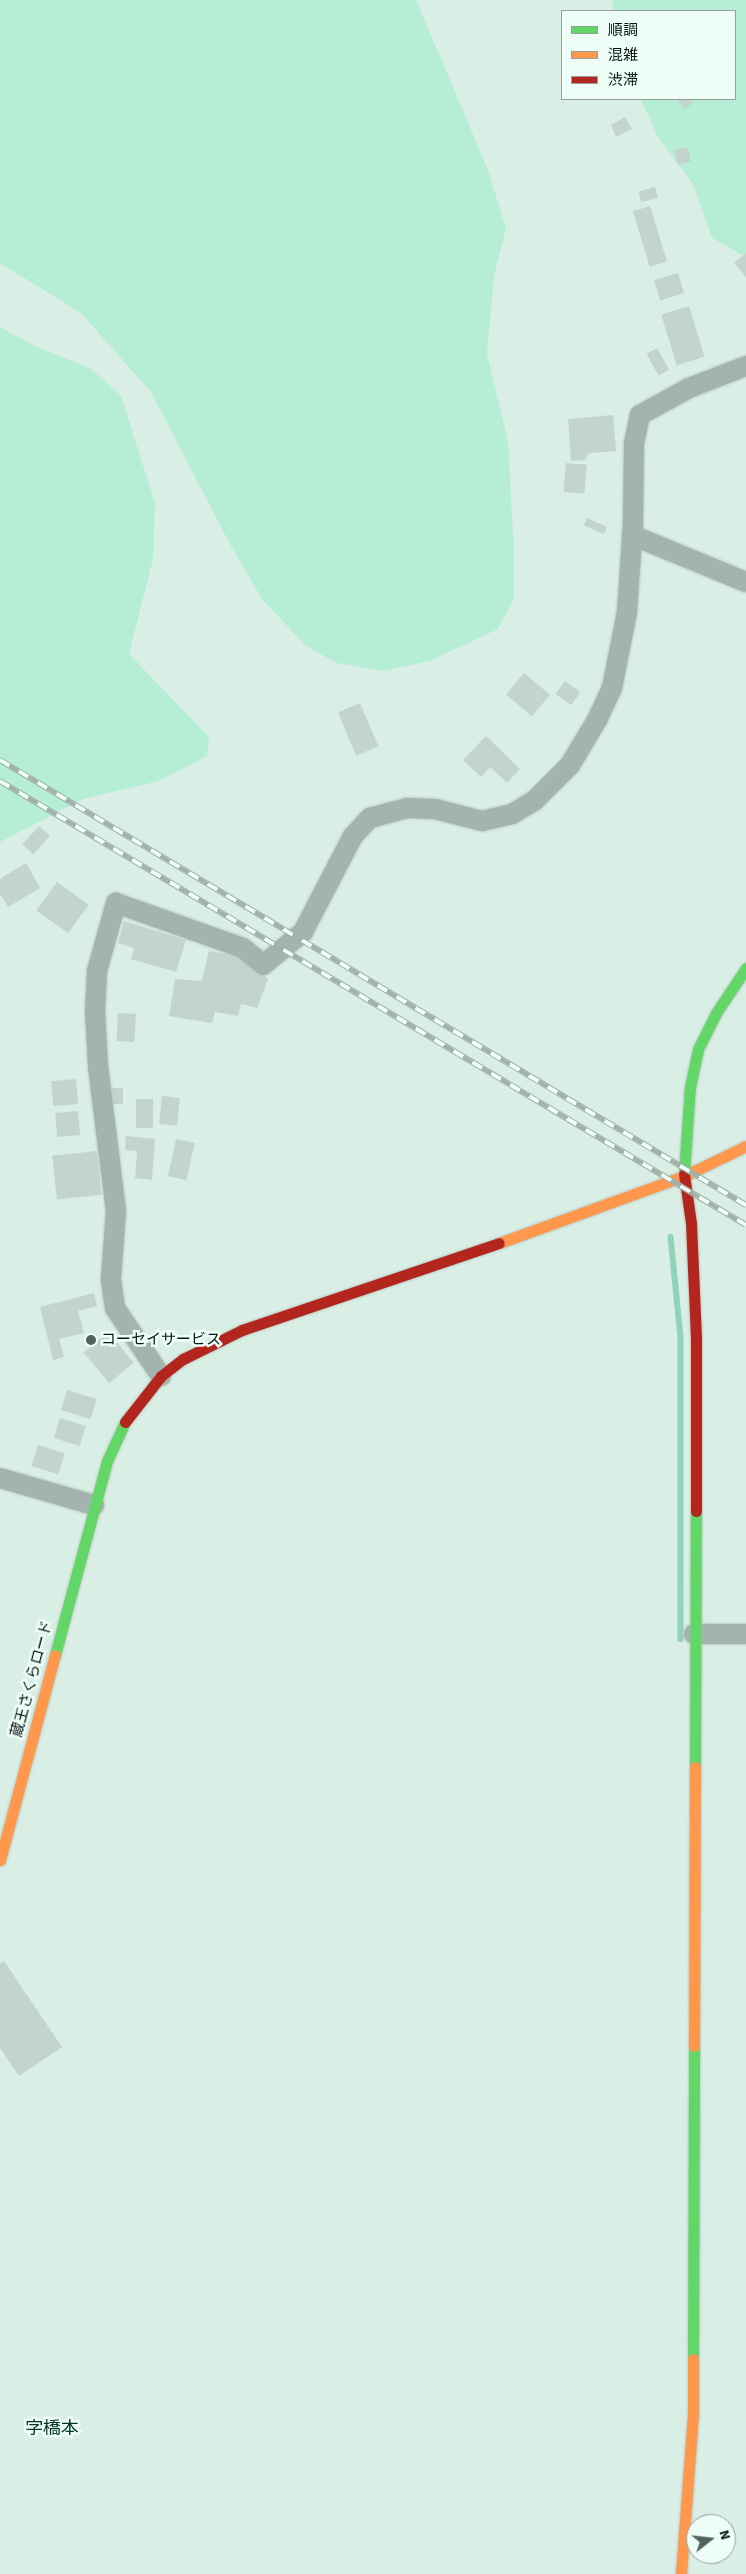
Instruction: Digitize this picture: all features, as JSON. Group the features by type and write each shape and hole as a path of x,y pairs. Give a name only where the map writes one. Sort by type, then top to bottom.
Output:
{"street":[{"path":"161,1376 115,1308 111,1278 116,1211 98,1066 95,1010 97,971 116,903 243,948 263,964 303,932 352,836 370,818 407,808 435,809 482,821 512,814 534,801 570,765 597,720 612,688 627,612 632,535 634,443 640,415 689,388 746,366"},
{"path":"632,535 746,582"},
{"path":"681,2574 693,2416 696,1337 692,1223 684,1176 690,1087 698,1049 716,1013 746,968"},
{"name":"蔵王さくらロード","path":"0,1860 94,1505 121,1428 140,1399 161,1376 191,1355 242,1330 589,1213 684,1176 746,1146"},
{"path":"0,1478 94,1505"},
{"path":"694,1634 746,1634"}],"green space":[{"path":"0,0 416,0 488,170 506,229 494,275 487,354 508,442 514,552 514,598 498,629 430,661 382,671 337,663 306,646 262,599 230,544 151,392 81,313 0,263"},
{"path":"612,0 746,0 746,257 712,238 693,184 657,135 641,100 736,100 736,10 614,10"},
{"path":"0,327 37,347 90,368 121,396 155,503 153,559 129,654 209,737 207,756 159,781 83,799 0,842"}],"building":[{"path":"678,100 691,100 693,103 684,109"},
{"path":"625,117 632,129 616,137 611,125"},
{"path":"688,147 691,162 677,164 674,150"},
{"path":"655,187 658,198 641,202 639,191"},
{"path":"650,206 667,261 650,267 633,211"},
{"path":"746,253 746,277 734,263"},
{"path":"678,273 684,293 660,300 654,280"},
{"path":"689,306 704,357 677,365 661,314"},
{"path":"657,348 669,370 659,376 647,354"},
{"path":"613,415 616,451 589,453 585,460 571,461 568,419"},
{"path":"566,463 587,465 584,494 563,492"},
{"path":"587,518 607,527 604,534 584,525"},
{"path":"524,673 550,695 532,716 506,694"},
{"path":"565,681 580,692 571,705 556,694"},
{"path":"360,703 378,746 356,756 338,712"},
{"path":"486,736 520,769 507,783 490,767 481,777 463,760"},
{"path":"39,826 50,836 33,855 22,845"},
{"path":"26,863 40,888 8,907 0,894 0,879"},
{"path":"57,882 89,905 68,933 36,910"},
{"path":"124,921 186,940 176,972 131,959 134,948 118,943"},
{"path":"209,951 241,956 268,979 257,1008 241,1004 238,1016 215,1012 212,1023 169,1016 175,979 202,981"},
{"path":"118,1013 136,1014 135,1042 117,1041"},
{"path":"76,1079 78,1104 53,1106 51,1081"},
{"path":"110,1088 123,1088 123,1104 110,1104"},
{"path":"162,1096 180,1098 177,1126 159,1124"},
{"path":"136,1099 153,1099 153,1128 136,1128"},
{"path":"78,1111 80,1135 57,1137 55,1113"},
{"path":"126,1136 155,1139 152,1180 135,1178 137,1151 125,1150"},
{"path":"176,1139 195,1143 187,1180 168,1176"},
{"path":"97,1151 102,1195 57,1199 52,1156"},
{"path":"94,1293 97,1306 78,1311 84,1333 59,1339 64,1357 53,1360 40,1307"},
{"path":"108,1332 134,1363 109,1383 83,1353"},
{"path":"67,1390 97,1399 91,1419 61,1410"},
{"path":"60,1418 86,1426 80,1446 54,1438"},
{"path":"38,1445 65,1453 58,1474 32,1466"},
{"path":"4,1961 62,2047 19,2076 0,2048 0,1964"}],"waterway":[{"path":"671,1237 681,1337 681,1639"}],"railway":[{"path":"0,760 746,1205"},
{"path":"0,781 746,1225"}],"traffic: fast":[{"path":"684,1174 690,1087 698,1049 716,1013 746,968"},
{"path":"55,1655 107,1461 125,1422"},
{"path":"695,1767 696,1511"},
{"path":"693,2359 694,2046"}],"traffic: slow":[{"path":"499,1243 684,1176 746,1146"},
{"path":"0,1860 55,1655"},
{"path":"694,2046 695,1767"},
{"path":"681,2574 693,2416 693,2359"}],"traffic: jam":[{"path":"684,1174 691,1223 696,1337 696,1511"},
{"path":"125,1422 161,1376 183,1359 242,1330 499,1243"}],"place":[{"name":"コーセイサービス","path":"91,1340"}],"district":[{"name":"字橋本","path":"52,2429"}]}
